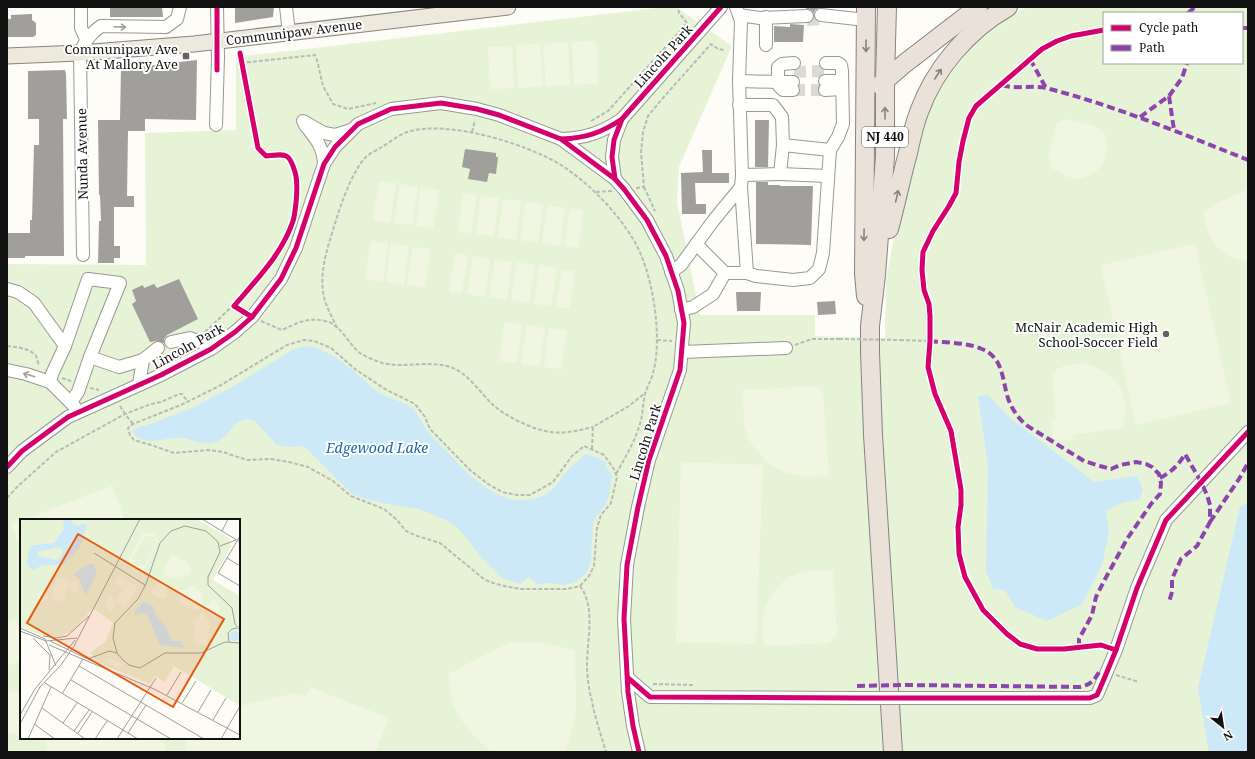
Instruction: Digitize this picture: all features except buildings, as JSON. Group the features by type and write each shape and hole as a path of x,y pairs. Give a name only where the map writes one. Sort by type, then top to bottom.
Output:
{"highway":[{"name":"NJ 440","path":"876,275 885,157 887,7"},
{"path":"866,98 885,80 978,7"},
{"path":"870,326 876,275 915,122 926,95 936,77 960,45 978,28 1008,7"},
{"path":"866,14 864,274 870,326 872,435 893,752"}],"main road":[{"name":"Communipaw Avenue","path":"7,56 80,53 217,42 451,10 508,7"}],"street":[{"path":"81,7 81,28 86,39"},
{"path":"80,53 86,39 100,26 166,27 177,19 180,7"},
{"path":"216,7 218,57 216,125"},
{"path":"286,7 289,33"},
{"name":"Lincoln Park","path":"561,139 594,135 622,119 721,7"},
{"path":"738,11 766,18 782,12 805,15"},
{"path":"738,11 741,21 739,81 741,181 747,273"},
{"path":"827,13 866,14"},
{"path":"766,18 766,45"},
{"name":"Nunda Avenue","path":"80,53 83,255"},
{"path":"696,244 725,273 747,273 756,276 793,280 810,278 819,269 823,253 830,150 838,137 843,124 842,80 841,65 838,62 825,76 842,80"},
{"path":"782,64 794,77 783,90 779,86 778,77 778,67 782,64"},
{"path":"739,81 778,77"},
{"name":"Lincoln Park","path":"7,467 22,451 68,417 161,375 214,347 235,332 252,317 281,279 296,248 324,164 335,147 358,124 391,109 441,103 477,109 499,115 561,139 615,179 646,220 666,256 678,291 684,323 680,370 649,460 638,506 629,557 624,619 628,678 638,752"},
{"path":"739,105 773,105 782,117 783,145 780,174"},
{"name":"Lincoln Park","path":"615,179 612,156 614,140 622,119"},
{"path":"324,164 323,153 318,141 304,123 324,133 335,135 352,130"},
{"path":"783,145 830,150"},
{"path":"671,272 680,265 741,181 780,174 828,176"},
{"path":"681,310 692,307 713,294 725,273"},
{"path":"51,378 65,346 88,279 120,283 90,357 78,392 71,402"},
{"path":"7,289 18,292 34,303 65,346"},
{"path":"170,342 190,338 214,347"},
{"path":"90,357 119,368 143,360 158,348"},
{"path":"682,352 786,348"},
{"path":"139,384 143,360"},
{"path":"7,370 51,378 79,412"},
{"path":"628,678 650,696 1090,698 1097,695 1107,672 1137,588 1166,520 1248,432"},
{"path":"632,715 639,705 650,696"}],"path":[{"path":"589,123 608,111 687,23 678,7"},
{"path":"596,192 644,187 641,152 643,132 648,116 711,44 718,49 724,50"},
{"path":"240,54 258,148 266,156 284,154 291,159 297,178 297,195 294,220"},
{"path":"241,63 315,55 323,86 332,104 348,108 378,102"},
{"path":"337,328 325,300 322,272 340,207 351,179 366,157 407,132 422,129 445,129 472,132 521,146 560,165 596,192 634,240 644,261 654,304 657,344 653,373 645,392 641,419 631,448 616,474"},
{"path":"234,306 273,259 282,246 291,226"},
{"path":"252,317 282,330 308,319 326,321 337,328 360,353 382,363 413,366 437,364 457,370 493,405 508,415 529,426 551,432 572,432 593,427 629,406 645,392"},
{"path":"786,348 812,339 930,341"},
{"path":"304,340 314,341 331,348 385,390 415,404 425,417 430,429 470,470 488,484 502,492 517,495 530,495 553,482 567,462 584,446 592,449 604,455 614,469 617,477 611,503 601,515 597,528 594,566 589,576 580,586 567,589 521,589 485,580 440,543 406,531 397,520 384,509 351,496 333,481 315,470 303,465 271,459 247,460 223,452 209,450 174,453 134,440 130,435 128,428 133,424 188,402 221,385 287,345 304,340"},
{"path":"7,346 18,347 30,351 36,356 39,366 51,378"},
{"path":"7,498 18,486 56,452 83,436 125,414 151,404 161,402 179,394 182,394 188,402"},
{"path":"592,449 593,427"},
{"path":"580,586 586,599 588,610 589,627 587,666 592,702 606,752"},
{"path":"1107,672 1139,682"},
{"path":"652,684 700,685"}],"green space":[{"path":"676,7 732,46 679,167 677,202 700,315 815,315 815,336 885,338 886,280 901,199 929,104 971,47 1014,14 1027,7 1248,7 1248,752 7,752 7,264 146,265 145,133 236,130 236,57"},
{"path":"596,41 598,83 574,85 572,42"},
{"path":"568,42 570,85 546,86 543,44"},
{"path":"540,44 543,86 518,88 516,45"},
{"path":"512,46 514,88 490,89 488,47"},
{"path":"1066,119 1094,126 1105,134 1107,148 1104,162 1099,169 1085,177 1076,179 1052,169 1048,157 1057,123"},
{"path":"379,181 396,183 390,222 373,220"},
{"path":"400,184 418,187 412,225 394,223"},
{"path":"421,187 439,190 433,228 416,226"},
{"path":"1248,189 1248,262 1238,260 1222,252 1216,246 1208,231 1204,212 1219,202"},
{"path":"463,193 477,195 471,233 458,232"},
{"path":"481,196 499,198 494,236 476,234"},
{"path":"503,199 521,201 516,240 498,237"},
{"path":"526,202 543,205 538,243 520,240"},
{"path":"548,205 565,208 560,246 542,243"},
{"path":"570,208 583,210 578,248 565,246"},
{"path":"371,241 388,243 383,282 365,279"},
{"path":"391,244 409,246 404,285 386,282"},
{"name":"McNair Academic High School-Soccer Field","path":"1195,244 1231,403 1136,425 1101,265"},
{"path":"413,247 430,249 425,288 407,285"},
{"path":"455,253 468,255 462,293 449,292"},
{"path":"473,256 490,259 485,297 467,294"},
{"path":"495,259 512,262 507,300 489,297"},
{"path":"517,262 535,265 529,303 511,300"},
{"path":"539,265 557,268 551,306 534,304"},
{"path":"562,269 575,271 569,309 556,307"},
{"path":"505,322 522,324 517,363 499,361"},
{"path":"527,325 545,328 539,366 521,364"},
{"path":"549,328 567,331 561,369 544,367"},
{"path":"1084,363 1106,372 1119,386 1125,404 1123,428 1078,434 1073,436 1076,439 1059,441 1053,437 1051,420 1056,420 1052,374 1062,367"},
{"path":"817,386 823,392 829,476 806,477 787,473 769,464 756,450 748,438 744,424 743,390"},
{"path":"681,462 763,465 756,644 676,642"},
{"path":"112,486 125,519 25,519"},
{"path":"20,520 20,546 11,524"},
{"path":"833,571 837,634 829,643 765,646 762,630 763,613 775,590 787,579 802,572"},
{"path":"16,619 20,630 20,661 7,666 7,622"},
{"path":"510,642 542,643 575,650 576,714 565,752 493,752 473,735 455,709 448,674"},
{"path":"310,687 389,718 375,752 187,752 185,744 187,739 240,739 240,706 295,693 306,696"},
{"path":"8,690 20,694 20,736 7,732"},
{"path":"47,739 157,739 166,745 165,752 46,752"}],"water":[{"name":"Edgewood Lake","path":"306,346 313,347 334,356 378,392 403,403 414,410 429,433 470,475 491,491 503,496 515,500 527,500 540,497 548,493 554,488 569,469 586,454 601,459 607,463 605,465 612,476 609,495 606,504 595,518 593,524 591,559 588,570 585,574 576,582 563,585 550,583 537,584 529,577 520,584 505,579 504,580 482,558 458,528 446,520 419,509 362,498 351,493 305,447 277,445 255,421 248,419 238,422 223,438 214,443 200,442 183,438 148,441 140,439 133,433 133,430 139,427 194,407 232,387 294,349"},
{"path":"988,395 1009,417 1094,482 1137,476 1143,489 1140,499 1122,503 1106,511 1109,532 1102,565 1082,604 1047,621 1015,607 1005,590 993,589 986,571 988,465 978,396"},
{"path":"1248,503 1248,752 1209,752 1198,688 1240,507"}],"tunnel":[{"path":"807,20 822,19"},
{"path":"794,72 826,71"},
{"path":"793,90 825,90"}],"marked path":[{"path":"1189,12 1195,7"},
{"path":"1243,28 1248,28"},
{"path":"1030,59 1046,88"},
{"path":"1169,96 1182,78 1187,64"},
{"path":"1002,85 1044,88 1075,96 1199,140 1248,160"},
{"path":"1140,117 1169,96 1174,130"},
{"path":"930,341 969,345 989,352 994,357 1000,368 1008,399 1017,415 1026,425 1084,461 1111,469 1120,465 1136,462 1152,467 1159,474 1161,483 1160,494 1151,504 1127,539 1104,581 1096,597 1092,615 1079,639 1079,647"},
{"path":"1160,478 1174,468 1185,454 1201,482 1210,505 1210,522 1197,546 1181,559 1172,579 1172,592 1169,602"},
{"path":"1210,522 1248,463"},
{"path":"857,686 905,685 1080,687 1092,682 1100,671"}],"cycle path":[{"path":"217,7 217,70"},
{"path":"561,139 593,134 622,119 721,7"},
{"path":"1103,30 1071,36 1042,49 976,106 969,118 963,141 956,193 933,231 923,252 922,270 924,290 929,304 930,316 928,367 935,394 951,431 961,490 961,505 958,527 959,554 965,577 983,610 1007,634 1020,644 1037,649 1064,649 1101,645 1116,650"},
{"path":"240,53 258,148 266,156 286,156 291,161 297,184 294,216 288,233 268,266 234,306 252,317"},
{"path":"7,467 22,451 68,417 161,375 211,349 235,332 252,317 281,279 296,248 324,164 335,147 358,124 391,109 441,103 477,109 499,115 561,139 615,179 647,220 666,256 678,291 684,323 680,370 649,460 627,565 624,619 628,692 633,726 639,752"},
{"path":"615,179 612,157 614,140 622,119"},
{"path":"628,678 650,697 1090,698 1097,695 1104,679 1116,650 1137,588 1166,520 1248,432"}],"place":[{"name":"Communipaw Ave At Mallory Ave","path":"186,56"},
{"name":"McNair Academic High School-Soccer Field","path":"1166,334"}]}
